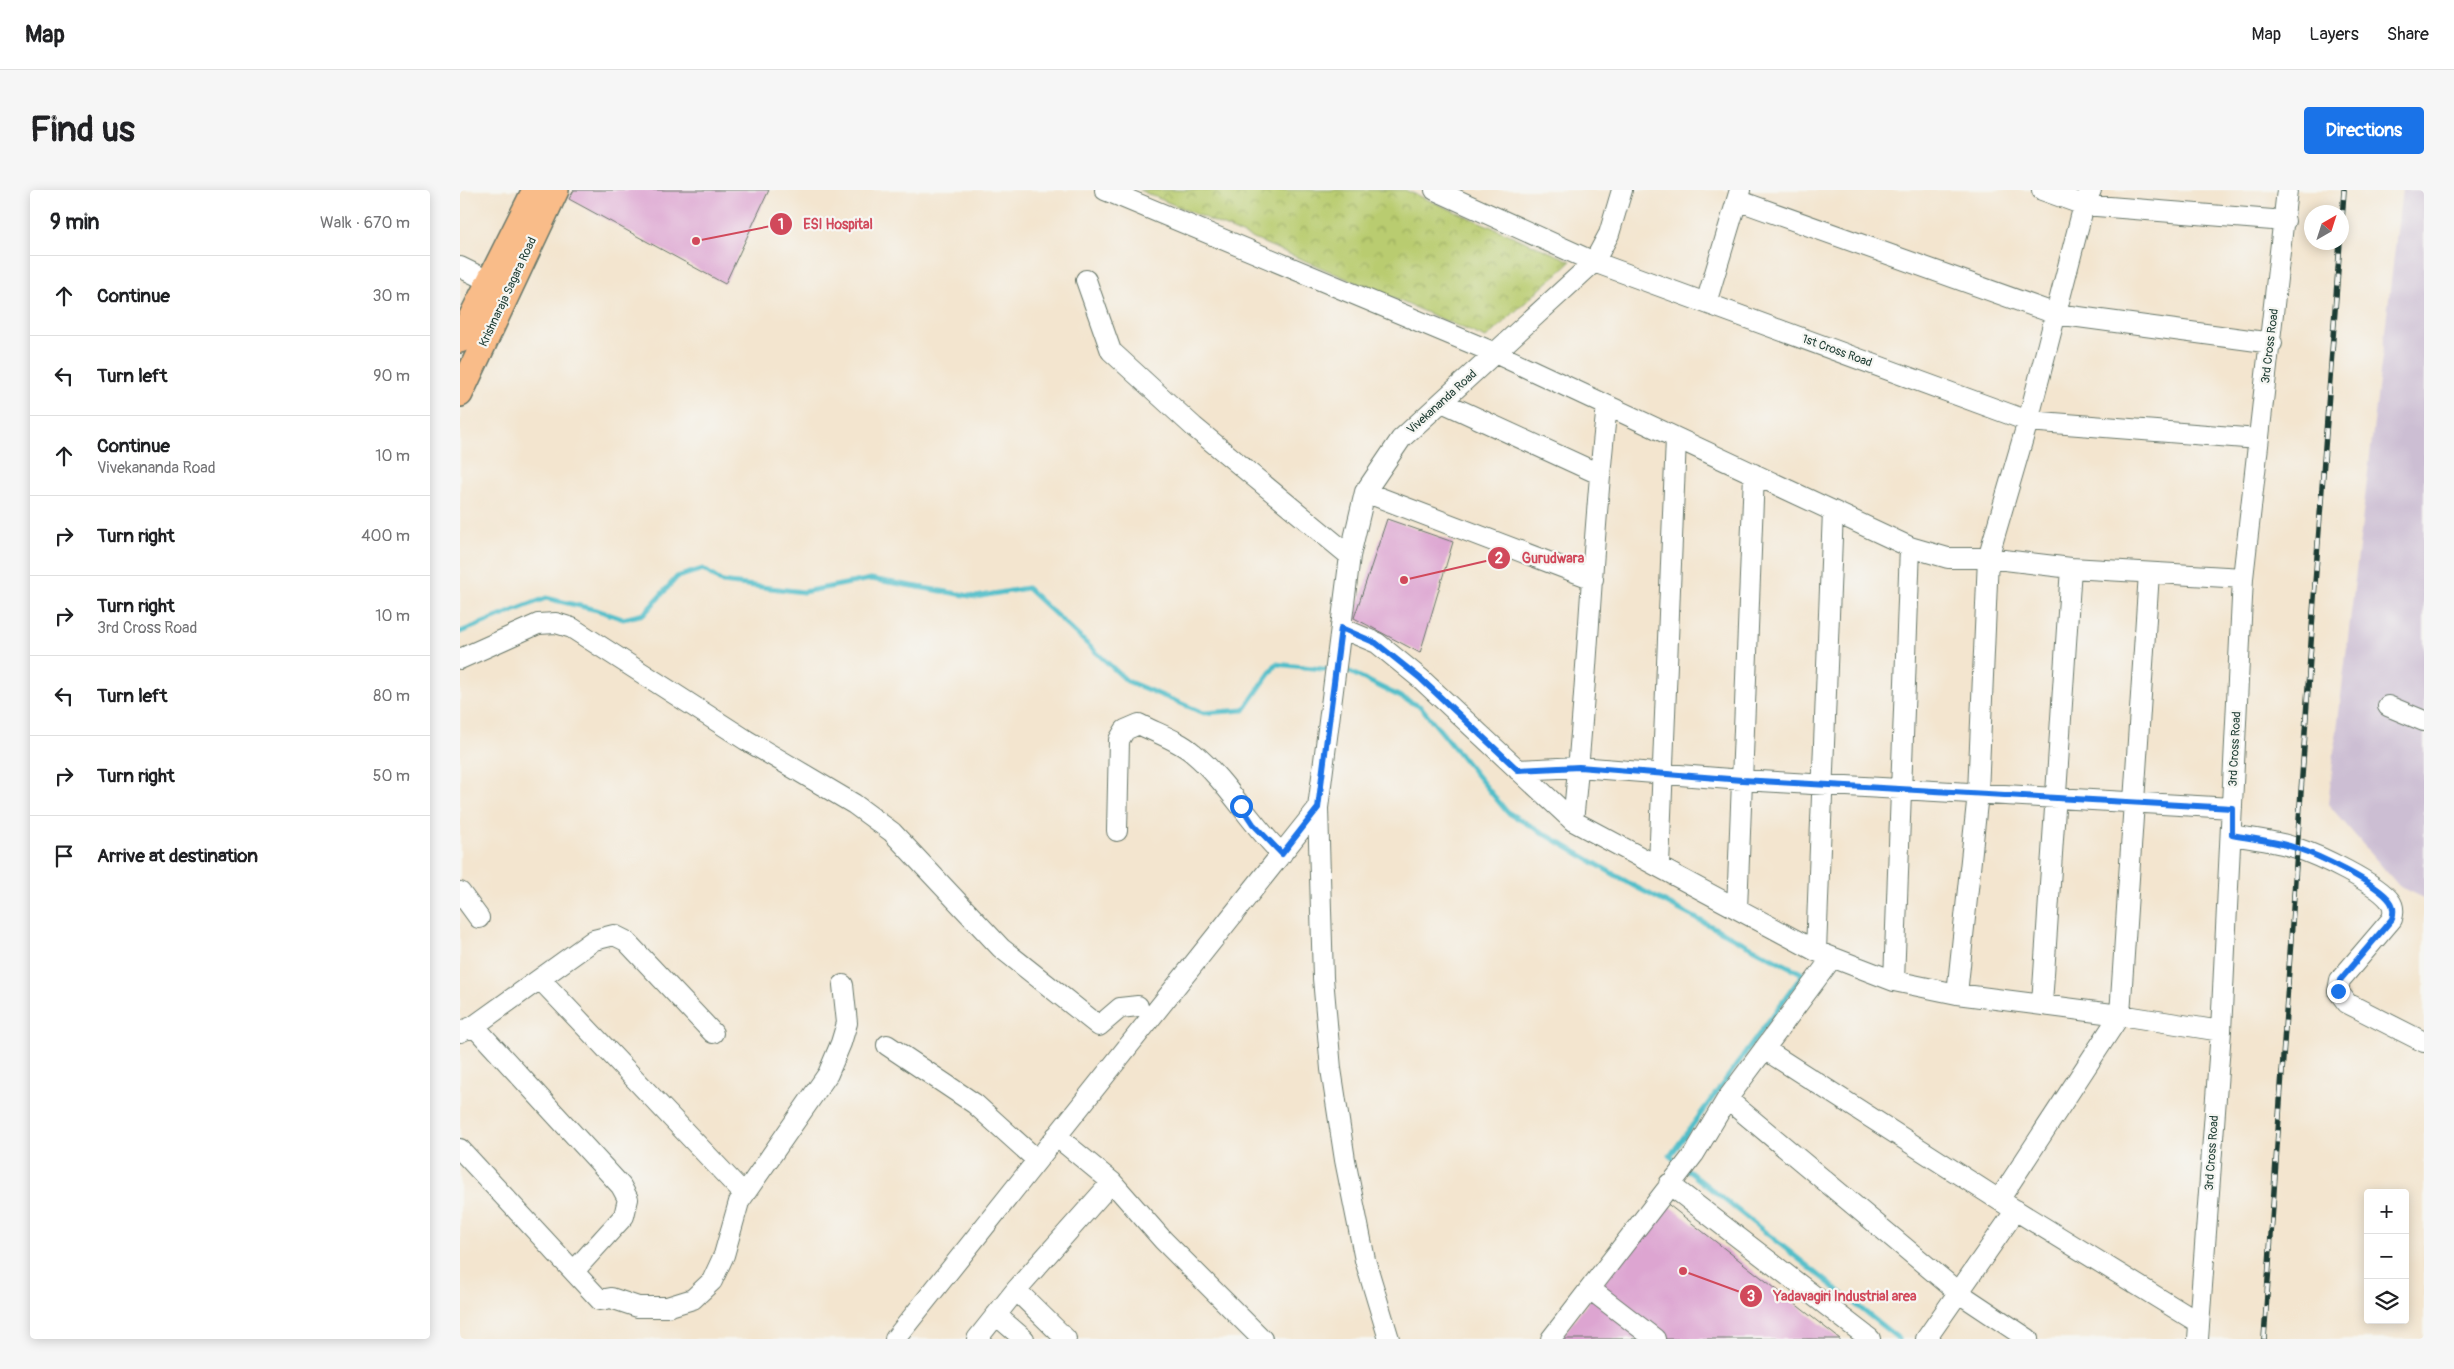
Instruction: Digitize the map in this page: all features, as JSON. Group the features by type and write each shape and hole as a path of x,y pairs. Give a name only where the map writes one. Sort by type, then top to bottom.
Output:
{"main road":[{"name":"Krishnaraja Sagara Road","path":"460,340 500,286 556,190"},
{"name":"Krishnaraja Sagara Road","path":"460,394 500,286 528,192"}],"street":[{"path":"1105,190 1495,353 1910,547 1948,558 1988,558 2071,568 2243,578"},
{"name":"1st Cross Road","path":"1435,190 1594,262 2028,421 2258,439"},
{"name":"Vivekananda Road","path":"1389,1339 1366,1260 1345,1160 1331,1069 1323,978 1318,808 1330,701 1350,556 1365,492 1401,439 1594,262 1609,234 1622,190"},
{"path":"2042,190 2088,198 2285,221"},
{"name":"3rd Cross Road","path":"2199,1331 2221,1031 2243,578 2258,439 2272,343 2287,190"},
{"path":"1706,303 1739,195 2056,314 2272,343"},
{"path":"1957,994 1978,793 1988,558 2028,421 2088,198"},
{"path":"460,267 500,286"},
{"path":"1086,280 1111,351 1194,427 1350,556"},
{"path":"1442,402 1599,474"},
{"path":"1573,820 1579,767 1599,474 1607,406"},
{"path":"1659,866 1676,438"},
{"path":"1737,909 1754,474"},
{"path":"1365,492 1593,579"},
{"path":"1550,1339 1694,1154 1727,1099 1799,1004 1825,959 1822,784 1833,511"},
{"path":"1894,981 1910,547"},
{"path":"2042,1004 2071,568"},
{"path":"1926,1339 1959,1293 2007,1205 2120,1014 2149,573"},
{"path":"460,659 538,624 556,623 572,628 746,740 854,804 892,832 1001,948 1099,1026 1120,1008 1138,1006"},
{"path":"1341,628 1376,643 1421,679 1573,820 1825,959 1894,981 1957,994 2120,1014 2221,1031"},
{"path":"2388,706 2424,721"},
{"path":"1117,831 1119,740 1125,730 1139,724 1192,751 1210,769 1253,824 1282,854"},
{"path":"1518,770 1579,767 1742,780 2232,808"},
{"path":"895,1339 1318,808"},
{"path":"2232,835 2297,848 2352,874 2381,891 2391,902 2394,910 2392,919 2340,980 2338,991 2347,1003 2424,1042"},
{"path":"460,892 479,918"},
{"path":"574,1271 624,1216 628,1199 621,1186 467,1029 594,940 614,935 626,941 713,1033"},
{"path":"540,979 744,1194"},
{"path":"461,1153 600,1300 611,1298 638,1306 667,1307 693,1299 712,1281 724,1255 735,1213 744,1194 828,1074 847,1023 843,984"},
{"path":"888,1045 975,1104 1037,1160"},
{"path":"1764,1049 2199,1331"},
{"path":"1727,1099 1959,1293 2028,1339"},
{"path":"1056,1136 1112,1182 1162,1240 1262,1339"},
{"path":"1672,1181 1870,1339"},
{"path":"977,1339 1016,1290 1112,1182"},
{"path":"1590,1289 1655,1339"},
{"path":"1016,1290 1066,1339"},
{"path":"996,1315 1024,1339"}],"shaded area":[{"path":"2402,190 2424,190 2424,898 2399,886 2328,804"}],"green space":[{"path":"1139,190 1405,190 1571,261 1486,338"}],"building":[{"path":"574,190 769,190 725,284 569,199"},
{"path":"1387,519 1453,542 1420,653 1354,618"},
{"path":"1665,1202 1840,1339 1560,1339"}],"waterway":[{"path":"460,632 546,598 597,610 623,619 644,614 677,577 703,569 722,582 803,592 871,579 976,597 1027,588 1127,681 1204,713 1244,710 1276,664 1331,670"},
{"path":"1339,671 1350,672 1421,707 1507,812 1634,886 1803,974 1670,1156 1680,1164"},
{"path":"1686,1169 1899,1339"}],"railway":[{"path":"2343,205 2344,190"},
{"path":"2264,1339 2339,250"}],"place":[{"name":"ESI Hospital","path":"696,241"},
{"name":"Gurudwara","path":"1404,580"},
{"name":"Yadavagiri Industrial area","path":"1683,1271"}],"route":[{"path":"1241,806 1253,824 1282,854 1318,808 1330,701 1341,628 1376,643 1421,679 1518,770 1579,767 1742,780 2232,808 2232,835 2297,848 2345,870 2381,891 2391,902 2394,910 2392,919 2340,980 2338,991"}]}
